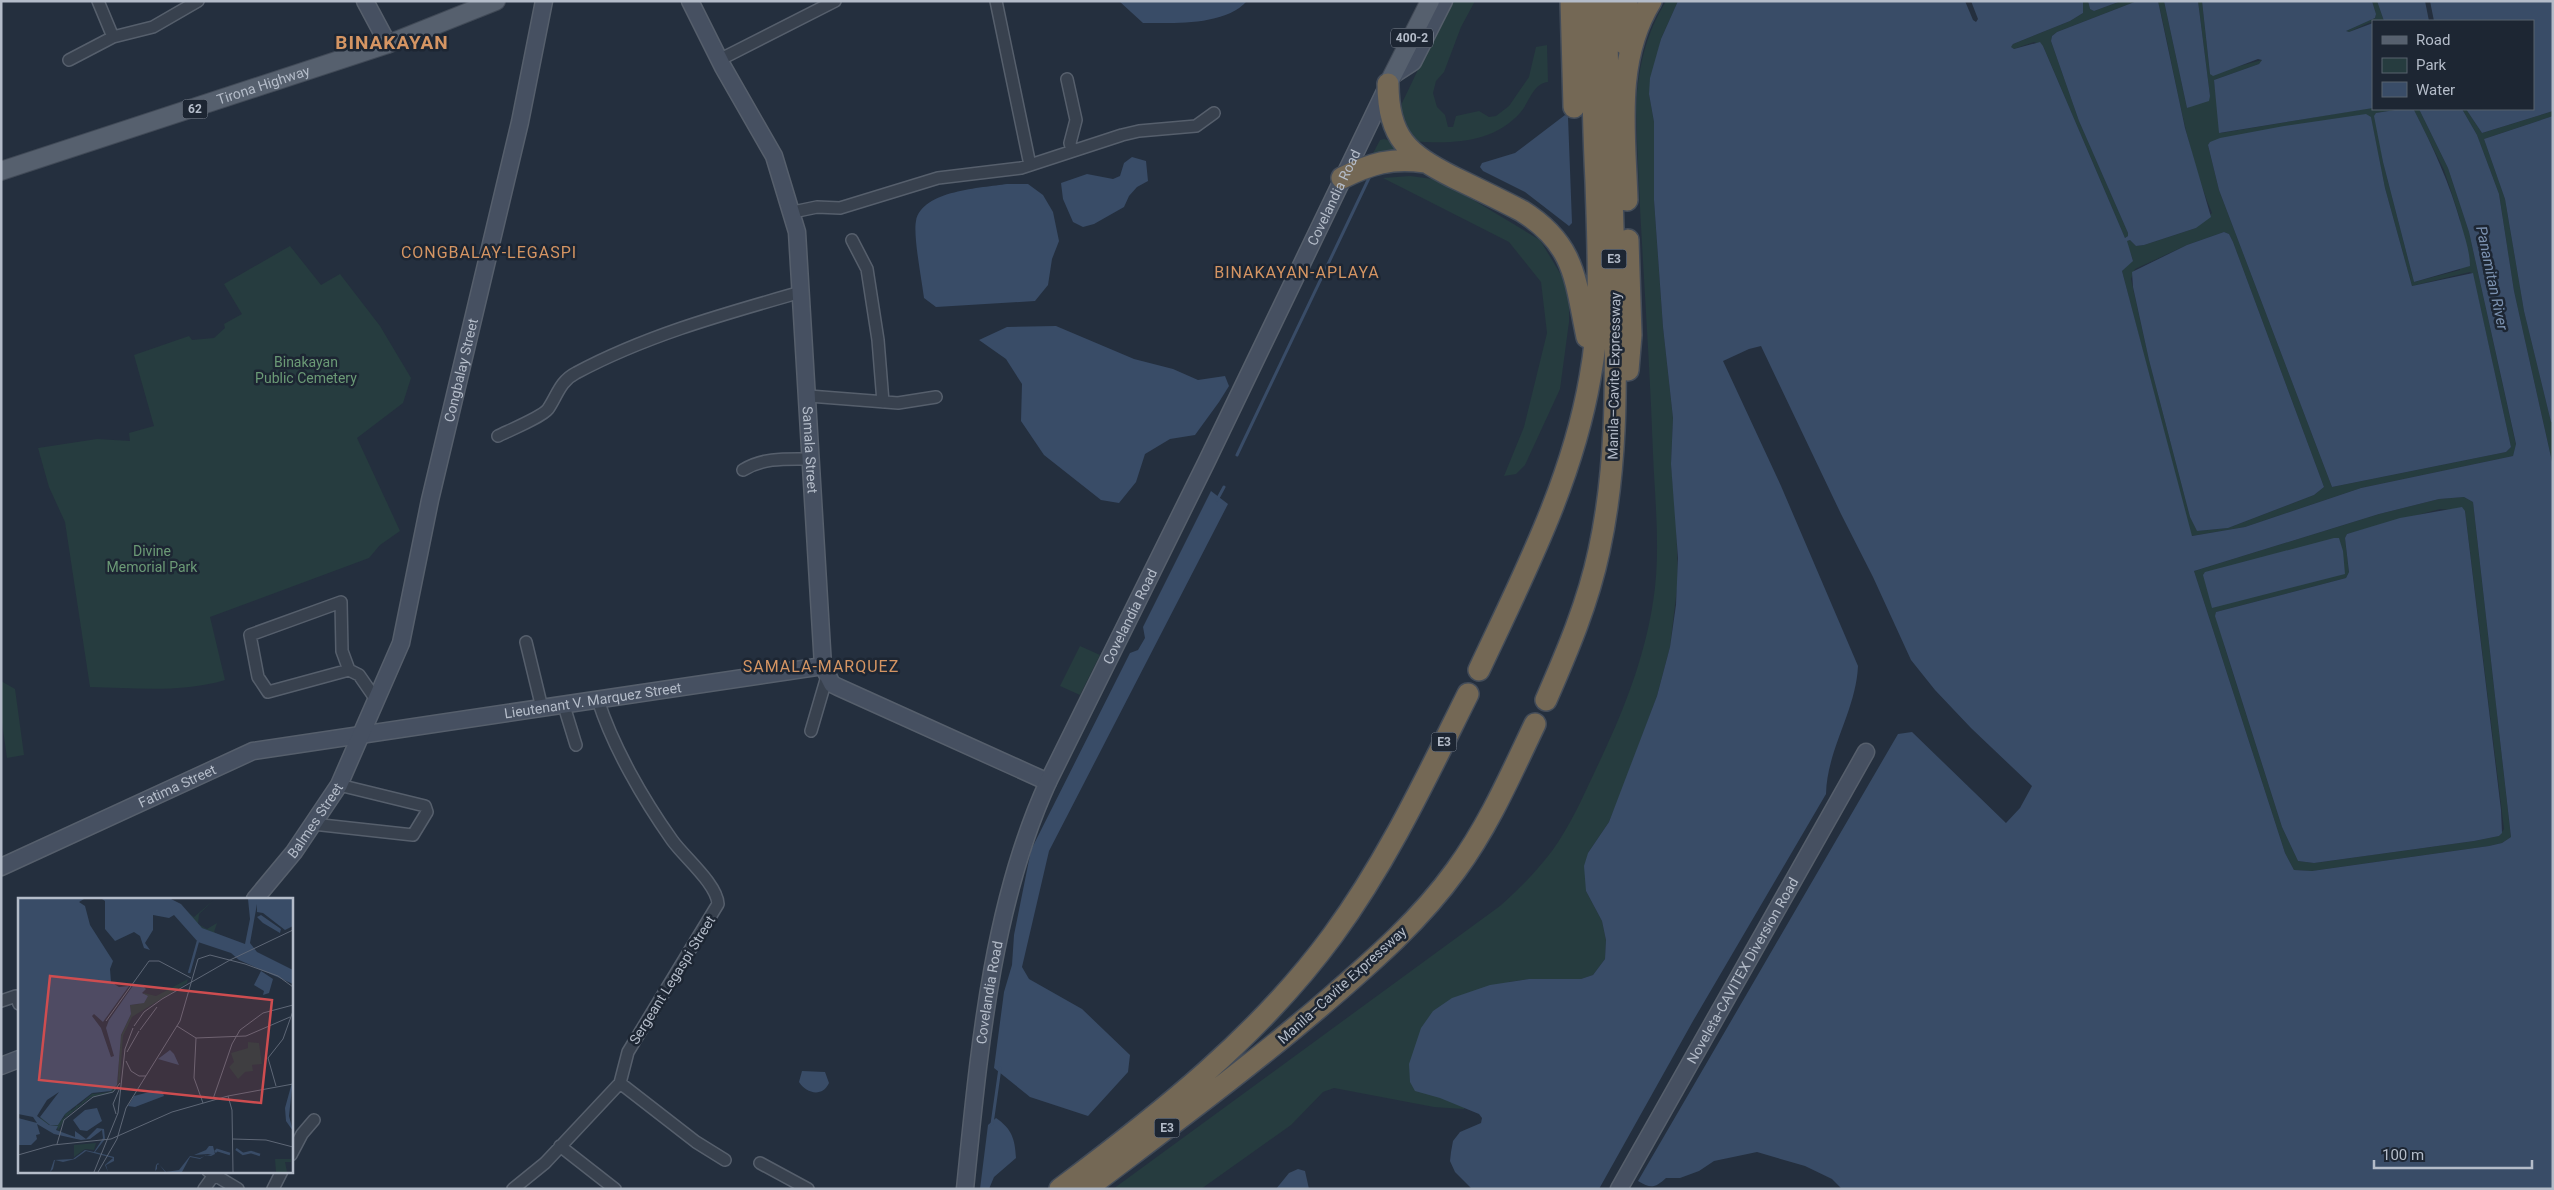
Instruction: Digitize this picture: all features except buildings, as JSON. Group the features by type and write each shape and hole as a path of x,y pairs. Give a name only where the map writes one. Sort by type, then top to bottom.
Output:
{"highway":[{"path":"1571,1 1592,103"},
{"name":"E3","path":"1590,1 1592,103"},
{"name":"E3","path":"1592,103 1606,1"},
{"path":"1616,416 1628,372 1631,335 1624,112 1627,1"},
{"path":"1625,79 1634,38 1651,1"},
{"path":"1391,79 1390,110 1393,124 1403,143 1424,162 1522,211 1554,237 1574,275 1581,301 1592,363"},
{"name":"Manila–Cavite Expressway","path":"1478,670 1532,556 1560,489 1580,424 1592,363 1598,274 1592,103"},
{"name":"Manila–Cavite Expressway","path":"1546,700 1575,631 1595,569 1611,481 1616,416 1614,252 1592,103"},
{"path":"1342,178 1384,161 1404,159 1424,162"},
{"name":"Manila–Cavite Expressway","path":"1060,1189 1189,1089 1257,1023 1308,967 1334,934 1372,877 1414,803 1468,694"},
{"name":"Manila–Cavite Expressway","path":"1086,1189 1255,1062 1340,989 1415,919 1447,882 1476,840 1500,797 1535,724"}],"main road":[{"name":"Tirona Highway","path":"1,171 388,44 496,1"},
{"name":"Covelandia Road","path":"1391,79 1430,1"}],"street":[{"path":"98,1 114,38"},
{"path":"69,60 114,38 153,27 198,1"},
{"path":"365,1 388,44"},
{"name":"Congbalay Street","path":"362,734 400,643 439,463 520,122 544,1"},
{"name":"Samala Street","path":"690,1 719,60 774,156 793,212 797,232 809,396 826,670"},
{"path":"719,60 835,1"},
{"path":"996,1 1030,165"},
{"name":"400-2","path":"1391,79 1413,62 1444,1"},
{"path":"1067,78 1076,120 1070,143 1072,151"},
{"name":"Covelandia Road","path":"966,1189 984,1016 1009,893 1025,836 1048,782 1202,471 1391,79"},
{"path":"793,212 817,207 840,208 938,178 1030,165 1139,131 1196,126 1214,113"},
{"path":"852,240 867,268 878,340 883,402"},
{"path":"498,436 547,410 559,388 573,374 628,348 697,322 801,292"},
{"path":"809,396 898,403 936,397"},
{"path":"743,470 755,462 767,460 812,459"},
{"path":"349,670 342,651 341,602 250,635 258,677 268,692 349,670 359,675 377,701"},
{"path":"526,642 542,708"},
{"path":"826,670 832,684 1048,782"},
{"path":"811,731 826,670"},
{"name":"Lieutenant V. Marquez Street","path":"362,734 826,670"},
{"name":"Sergeant Legaspi Street","path":"513,1189 545,1163 620,1083 628,1052 718,904 716,893 672,840 646,798 607,728 598,700"},
{"path":"564,706 576,745"},
{"name":"Balmes Street","path":"255,898 294,852 339,785 362,734"},
{"name":"Fatima Street","path":"1,868 253,751 362,734"},
{"name":"Noveleta-CAVITEX Diversion Road","path":"1619,1189 1866,752"},
{"path":"313,824 413,835 427,812 425,806 339,785"},
{"path":"1,1001 16,996 18,1001"},
{"path":"1,1066 18,1059"},
{"path":"620,1083 696,1142 725,1160"},
{"path":"292,1153 302,1134 314,1120"},
{"path":"560,1146 615,1189"},
{"path":"760,1163 808,1189"},
{"path":"273,1189 282,1172"},
{"path":"204,1189 211,1173 238,1189"}],"green space":[{"path":"1451,1 1475,1 1461,27 1444,72 1436,81 1433,93 1437,107 1445,115 1448,127 1453,127 1456,116 1479,111 1489,117 1496,116 1509,106 1529,77 1536,47 1547,45 1548,82 1539,86 1520,113 1497,131 1470,140 1455,142 1411,141 1401,113 1402,103"},
{"path":"1666,1 1678,1 1661,39 1649,94 1654,122 1654,200 1663,327 1673,418 1671,464 1676,520 1678,580 1670,647 1657,696 1609,822 1588,853 1586,891 1602,921 1606,940 1605,959 1593,975 1581,979 1529,979 1509,982 1464,1109 1434,1107 1334,1088 1323,1092 1291,1125 1201,1189 1113,1189 1500,906 1534,873 1559,841 1606,749 1638,667 1649,624 1657,565 1656,509 1636,108 1644,53 1653,27"},
{"path":"2083,1 2088,1 2090,9 2094,11 2121,1 2137,1 2057,32 2052,36 2051,41 2079,121 2128,233 2128,236 2125,238 2043,46 2034,42 2014,49 2010,47 2013,44 2070,21 2083,13"},
{"path":"2158,1 2164,1 2187,108 2210,96 2198,1 2202,1 2210,74 2262,60 2259,64 2214,80 2221,133 2370,108 2372,110 2395,110 2376,113 2383,162 2414,282 2460,270 2460,219 2444,170 2414,110 2419,110 2448,168 2469,232 2516,445 2513,456 2361,488 2245,527 2191,536 2122,271 2133,260 2126,241 2130,240 2136,246 2144,245 2196,228 2212,213 2194,161","holes":["2371,118 2385,188 2412,286 2470,272 2473,274 2511,447 2506,452 2332,487 2219,190 2208,145","2224,232 2229,234 2324,487 2314,495 2228,528 2197,531 2190,517 2149,360 2131,279 2135,269 2187,245"]},
{"path":"2372,1 2377,1 2384,20 2372,20 2349,32 2346,31 2375,18 2376,14"},
{"path":"2463,110 2467,110 2482,133 2553,111 2553,116 2484,139 2505,199 2524,311 2551,422 2553,422 2553,466 2514,291 2499,194 2477,135"},
{"path":"1380,140 1392,141 1402,152 1369,161"},
{"path":"1410,176 1440,180 1540,240 1563,278 1569,304 1569,322 1560,389 1525,465 1516,474 1504,476 1524,427 1547,333 1541,282 1509,242 1383,178"},
{"path":"290,246 321,285 340,274 380,326 411,378 403,403 357,438 400,531 380,545 369,558 210,617 225,680 192,687 175,688 90,687 65,522 49,487 38,448 97,439 130,441 129,433 154,426 134,355 189,336 192,340 214,338 225,328 224,324 242,314 224,284"},
{"path":"2464,497 2473,502 2511,837 2502,843 2489,846 2312,871 2294,870 2285,853 2194,571 2379,514 2439,499","holes":["2440,509 2465,511 2504,829 2499,836 2474,841 2314,863 2298,861 2282,827 2225,648 2216,612 2346,578 2349,572 2345,538 2347,534"]},
{"path":"1080,646 1100,655 1080,695 1060,686"},
{"path":"1,681 15,689 24,755 7,758 1,716"}],"water":[{"path":"1119,1 1247,1 1226,15 1212,19 1183,23 1143,23"},
{"name":"Panamitan River","path":"1678,1 1965,1 1973,20 1976,22 1978,19 1971,1 2083,1 2083,13 2070,21 2013,44 2011,47 2014,49 2040,42 2043,46 2125,238 2128,236 2128,233 2079,121 2051,41 2052,36 2057,32 2137,1 2158,1 2185,128 2211,217 2196,228 2144,245 2136,246 2130,240 2127,241 2133,261 2122,271 2192,536 2245,527 2361,488 2513,456 2516,444 2469,232 2448,168 2419,110 2463,110 2477,135 2499,194 2514,291 2553,466 2553,1189 1842,1189 1832,1179 1805,1166 1757,1152 1714,1161 1699,1171 1680,1178 1666,1178 1653,1186 1638,1181 1898,734 1912,732 2006,823 2020,808 2032,786 1971,728 1935,690 1911,660 1761,346 1749,349 1723,361 1781,486 1858,666 1852,699 1831,761 1826,794 1693,1021 1599,1189 1472,1189 1455,1172 1450,1161 1453,1141 1460,1132 1481,1123 1482,1118 1479,1114 1440,1098 1415,1091 1410,1082 1409,1064 1421,1028 1433,1011 1452,998 1490,985 1529,979 1581,979 1593,975 1605,959 1606,940 1602,921 1586,891 1584,866 1588,853 1609,822 1657,696 1670,647 1676,605 1678,558 1671,464 1673,418 1663,327 1654,200 1654,122 1649,94 1650,78 1661,39","holes":["2464,497 2473,502 2511,837 2502,843 2489,846 2312,871 2294,870 2285,853 2194,571 2379,514 2439,499"]},
{"path":"2088,1 2121,1 2094,11 2090,9"},
{"path":"2164,1 2198,1 2210,96 2209,101 2187,108"},
{"path":"2202,1 2372,1 2376,14 2375,18 2346,31 2349,32 2372,23 2372,108 2219,133 2214,80 2259,64 2262,60 2258,59 2213,76 2210,74"},
{"path":"2377,1 2425,1 2429,20 2384,20"},
{"path":"2430,1 2553,1 2553,111 2482,133 2467,110 2534,110 2534,20 2434,20"},
{"path":"2395,110 2414,110 2434,152 2457,209 2467,245 2470,266 2414,282 2383,162 2374,116 2376,113"},
{"path":"2366,114 2371,117 2385,188 2412,286 2473,273 2511,447 2506,452 2332,487 2219,190 2208,145 2210,142 2220,138"},
{"path":"1565,115 1568,117 1572,223 1569,226 1525,192 1483,171 1480,167 1482,163 1515,153"},
{"path":"2553,116 2553,422 2551,422 2524,311 2505,199 2484,139"},
{"path":"1132,157 1146,161 1148,181 1137,187 1129,196 1124,207 1094,224 1083,227 1073,222 1063,199 1061,183 1087,174 1113,179 1120,176 1124,163"},
{"path":"1007,184 1028,184 1043,195 1053,212 1059,241 1052,259 1048,285 1035,301 936,307 924,298 915,228 921,211 929,203 954,192"},
{"path":"2224,232 2229,234 2233,242 2324,487 2314,495 2228,528 2197,531 2190,517 2149,360 2133,287 2132,272 2187,245"},
{"path":"1056,326 1134,359 1173,369 1198,380 1225,376 1229,386 1195,435 1170,439 1145,454 1136,482 1119,503 1101,500 1044,455 1021,421 1022,384 1006,359 979,340 1007,327"},
{"path":"1211,491 1228,504 1049,851 1022,967 1029,979 1082,1009 1130,1055 1128,1072 1088,1116 1030,1097 994,1068 1004,992 1012,965 1014,935 1031,850 1130,653 1138,650 1145,638 1143,627"},
{"path":"2462,507 2465,511 2501,810 2502,833 2499,836 2474,841 2314,863 2298,861 2282,827 2215,616 2216,612 2346,578 2349,572 2345,538 2347,534 2400,518"},
{"path":"2339,538 2343,551 2345,574 2212,608 2203,575 2205,572"},
{"path":"802,1071 825,1072 829,1083 822,1091 810,1091 799,1082"},
{"path":"996,1118 1006,1126 1012,1135 1016,1158 994,1177 989,1189 980,1189 988,1125"},
{"path":"1298,1169 1305,1171 1309,1189 1276,1189 1289,1173"}],"waterway":[{"path":"1237,455 1370,176"},
{"path":"1217,500 1224,487"},
{"path":"992,1124 1000,1068"}],"district":[{"name":"BINAKAYAN","path":"392,42"},
{"name":"CONGBALAY-LEGASPI","path":"489,252"},
{"name":"BINAKAYAN-APLAYA","path":"1297,272"},
{"name":"SAMALA-MARQUEZ","path":"821,666"}],"park label":[{"name":"Binakayan Public Cemetery","path":"306,370"},
{"name":"Divine Memorial Park","path":"152,560"}]}
